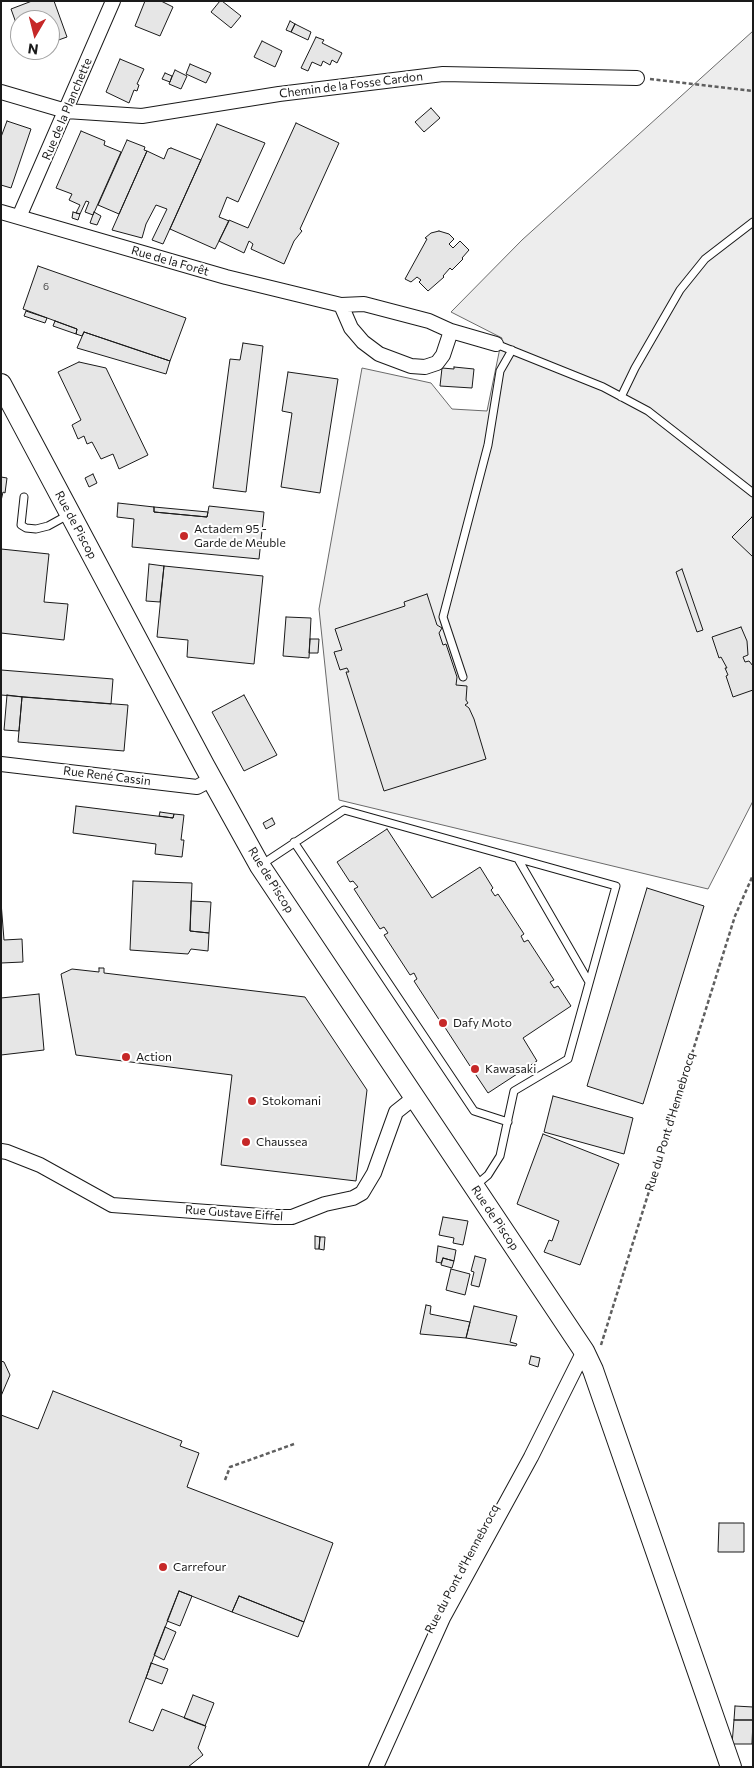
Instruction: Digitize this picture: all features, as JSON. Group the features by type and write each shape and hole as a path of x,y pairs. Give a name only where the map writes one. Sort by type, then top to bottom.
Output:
{"street":[{"name":"Rue de la Planchette","path":"20,217 66,111 109,4"},
{"name":"Chemin de la Fosse Cardon","path":"1,92 66,111 142,116 279,94 443,74 637,78"},
{"name":"Rue de la Forêt","path":"1,212 226,277 341,305 364,304 429,321 451,331 496,344"},
{"path":"341,305 350,328 363,342 378,354 411,366 424,367 437,363 447,347 451,331"},
{"name":"Rue de Piscop","path":"1,384 260,866 584,1351 593,1370 731,1767"},
{"name":"Rue René Cassin","path":"1,764 197,787 212,779"},
{"name":"Rue Gustave Eiffel","path":"1,1151 40,1165 112,1205 292,1217 325,1204 353,1198 362,1193 374,1173 396,1112 415,1097"},
{"name":"Rue du Pont d'Hennebrocq","path":"376,1767 443,1618 531,1457 584,1351"},
{"name":"Rue du Pont d'Hennebrocq","path":"367,1767 436,1613 526,1453 542,1433"}],"lane":[{"path":"621,397 635,368 680,290 705,259 753,222"},
{"path":"496,344 603,388 648,411 753,493"},
{"path":"464,677 443,617 488,446 500,371 512,350"},
{"path":"24,497 21,525 26,528 36,529 48,526 70,513"},
{"path":"260,866 344,810 616,886 568,1059 514,1091 500,1156 488,1175 474,1186"},
{"path":"294,842 474,1112 508,1122"},
{"path":"518,859 589,982"}],"path":[{"path":"637,78 753,91"},
{"name":"Rue du Pont d'Hennebrocq","path":"593,1370 735,916 753,875"},
{"path":"225,1480 230,1467 294,1444"}],"shaded area":[{"path":"753,31 753,801 708,889 339,800 319,609 362,368 431,383 452,409 487,411 502,338 451,312 522,240"}],"building":[{"path":"32,1 54,1 57,10 11,10"},
{"path":"145,1 161,1 173,7 160,36 135,26"},
{"path":"220,1 241,16 231,28 211,12"},
{"path":"60,18 67,37 60,39"},
{"path":"290,21 295,24 291,32 286,30"},
{"path":"295,24 311,32 308,40 291,32"},
{"path":"316,37 324,40 322,43 342,53 337,63 332,60 330,65 323,61 321,66 312,62 308,71 301,68"},
{"path":"262,41 282,51 275,67 254,57"},
{"path":"120,59 144,69 137,84 139,85 137,91 134,90 129,103 106,92"},
{"path":"190,64 211,73 206,83 186,74"},
{"path":"175,70 187,76 181,89 169,84"},
{"path":"165,73 172,76 170,82 162,79"},
{"path":"431,108 440,118 424,132 415,122"},
{"path":"7,121 31,129 11,188 1,185 1,137"},
{"path":"296,123 339,143 300,229 302,231 294,241 284,264 251,249 253,244 249,241 244,253 219,241 229,220 248,228"},
{"path":"217,124 265,143 238,202 227,197 219,217 229,221 215,249 170,229"},
{"path":"81,131 105,141 104,145 121,152 93,215 85,212 89,202 86,201 80,214 76,213 80,205 69,200 72,194 56,188"},
{"path":"127,140 145,147 144,150 147,151 119,214 98,205"},
{"path":"171,148 201,160 163,244 152,240 167,209 156,205 146,224 142,238 112,230 147,151 164,159 168,149"},
{"path":"73,212 80,214 78,220 72,218"},
{"path":"94,212 101,216 97,225 90,223"},
{"path":"439,231 449,234 454,239 449,244 453,248 460,241 469,250 452,270 450,268 444,277 428,291 419,282 421,280 417,277 411,282 405,279 427,239 425,238 431,233"},
{"path":"38,266 186,318 170,361 84,332 82,336 76,334 77,329 23,309"},
{"path":"26,311 47,318 45,323 24,316"},
{"path":"55,321 77,329 76,334 53,326"},
{"path":"84,332 170,361 166,374 77,348"},
{"path":"243,343 263,346 246,492 213,488 230,359 240,360"},
{"path":"79,362 106,368 148,455 119,469 113,454 101,459 92,442 87,444 84,436 78,439 72,425 81,420 58,372"},
{"path":"454,367 474,369 472,388 440,386 442,368 454,369"},
{"path":"288,372 338,379 320,493 281,487 292,413 282,411"},
{"path":"93,474 97,483 89,487 85,478"},
{"path":"1,477 7,478 5,493 3,492 1,501"},
{"path":"118,503 154,507 154,512 207,517 209,506 264,512 259,559 132,547 134,519 117,517"},
{"path":"154,507 208,512 207,517 154,512"},
{"path":"753,518 753,557 732,537"},
{"path":"1,549 49,554 44,602 68,604 64,640 1,633"},
{"path":"149,564 164,566 160,602 146,601"},
{"path":"164,566 263,576 254,664 187,657 188,640 157,637"},
{"path":"682,569 703,630 697,632 676,572"},
{"path":"427,594 437,625 442,628 439,633 443,645 446,644 457,677 456,685 467,686 466,700 468,703 465,705 469,708 474,719 486,759 384,791 346,672 349,672 347,668 340,670 334,652 342,650 335,629 405,606 404,602"},
{"path":"286,617 311,618 309,658 283,656"},
{"path":"741,627 747,641 748,655 743,657 745,662 749,661 753,666 753,690 733,697 726,676 728,675 725,668 727,668 721,657 719,658 712,637"},
{"path":"310,639 319,639 318,653 309,653"},
{"path":"1,670 113,679 111,704 1,695"},
{"path":"7,695 22,697 19,731 4,730"},
{"path":"244,695 277,755 244,771 212,712"},
{"path":"22,697 128,705 124,751 18,742"},
{"path":"76,806 173,818 174,814 184,815 181,840 184,840 182,857 155,854 156,844 73,833"},
{"path":"160,812 174,814 173,818 159,816"},
{"path":"272,818 275,824 266,829 263,823"},
{"path":"387,829 432,898 480,867 493,888 491,890 495,896 498,894 524,934 521,936 524,942 528,940 554,980 550,982 554,988 558,986 571,1006 523,1038 537,1061 488,1093 474,1072 477,1071 473,1064 470,1066 444,1026 447,1024 444,1019 440,1021 414,981 417,979 414,973 410,975 384,935 388,933 384,927 380,929 354,889 358,887 353,881 350,882 337,862"},
{"path":"133,881 192,883 190,931 209,933 208,951 191,949 188,954 130,950"},
{"path":"647,888 704,906 643,1104 587,1086"},
{"path":"191,901 211,902 209,933 190,931"},
{"path":"1,902 4,940 22,939 23,962 1,963"},
{"path":"99,968 104,968 104,973 305,997 367,1090 356,1181 221,1165 232,1075 76,1055 61,974 72,969 99,972"},
{"path":"39,994 44,1050 1,1055 1,998"},
{"path":"553,1096 633,1118 624,1154 544,1132"},
{"path":"543,1134 619,1164 580,1265 544,1252 549,1240 552,1241 559,1221 517,1204"},
{"path":"443,1217 468,1221 463,1245 453,1243 454,1238 439,1235"},
{"path":"315,1236 320,1237 319,1249 315,1249"},
{"path":"320,1237 325,1237 324,1250 319,1249"},
{"path":"438,1246 456,1250 454,1261 443,1258 441,1263 436,1262"},
{"path":"475,1256 486,1259 479,1287 471,1285 474,1272 471,1271"},
{"path":"443,1258 454,1261 452,1268 441,1265"},
{"path":"451,1269 470,1274 465,1295 446,1290"},
{"path":"426,1305 431,1306 430,1314 470,1322 466,1338 420,1334"},
{"path":"474,1306 517,1316 510,1342 517,1344 516,1346 466,1338"},
{"path":"531,1356 540,1358 538,1367 529,1364"},
{"path":"1,1361 4,1362 10,1375 1,1396"},
{"name":"Carrefour","path":"53,1391 182,1441 180,1446 199,1453 187,1487 333,1543 304,1622 239,1596 232,1612 179,1591 129,1722 153,1731 162,1709 206,1726 198,1748 203,1755 188,1767 1,1767 1,1415 38,1429"},
{"path":"719,1523 744,1523 744,1552 718,1552"},
{"path":"179,1591 192,1596 180,1626 167,1621"},
{"path":"239,1596 304,1622 298,1637 232,1612"},
{"path":"165,1627 176,1632 164,1660 154,1655"},
{"path":"151,1663 168,1669 162,1684 146,1678"},
{"path":"193,1695 214,1703 205,1726 184,1718"},
{"path":"735,1706 753,1707 753,1720 734,1720"},
{"path":"734,1720 753,1720 752,1744 732,1744"}],"place":[{"name":"Actadem 95 - Garde de Meuble","path":"184,536"},
{"name":"Dafy Moto","path":"443,1023"},
{"name":"Action","path":"126,1057"},
{"name":"Kawasaki","path":"475,1069"},
{"name":"Stokomani","path":"252,1101"},
{"name":"Chaussea","path":"246,1142"},
{"name":"Carrefour","path":"163,1567"}]}
